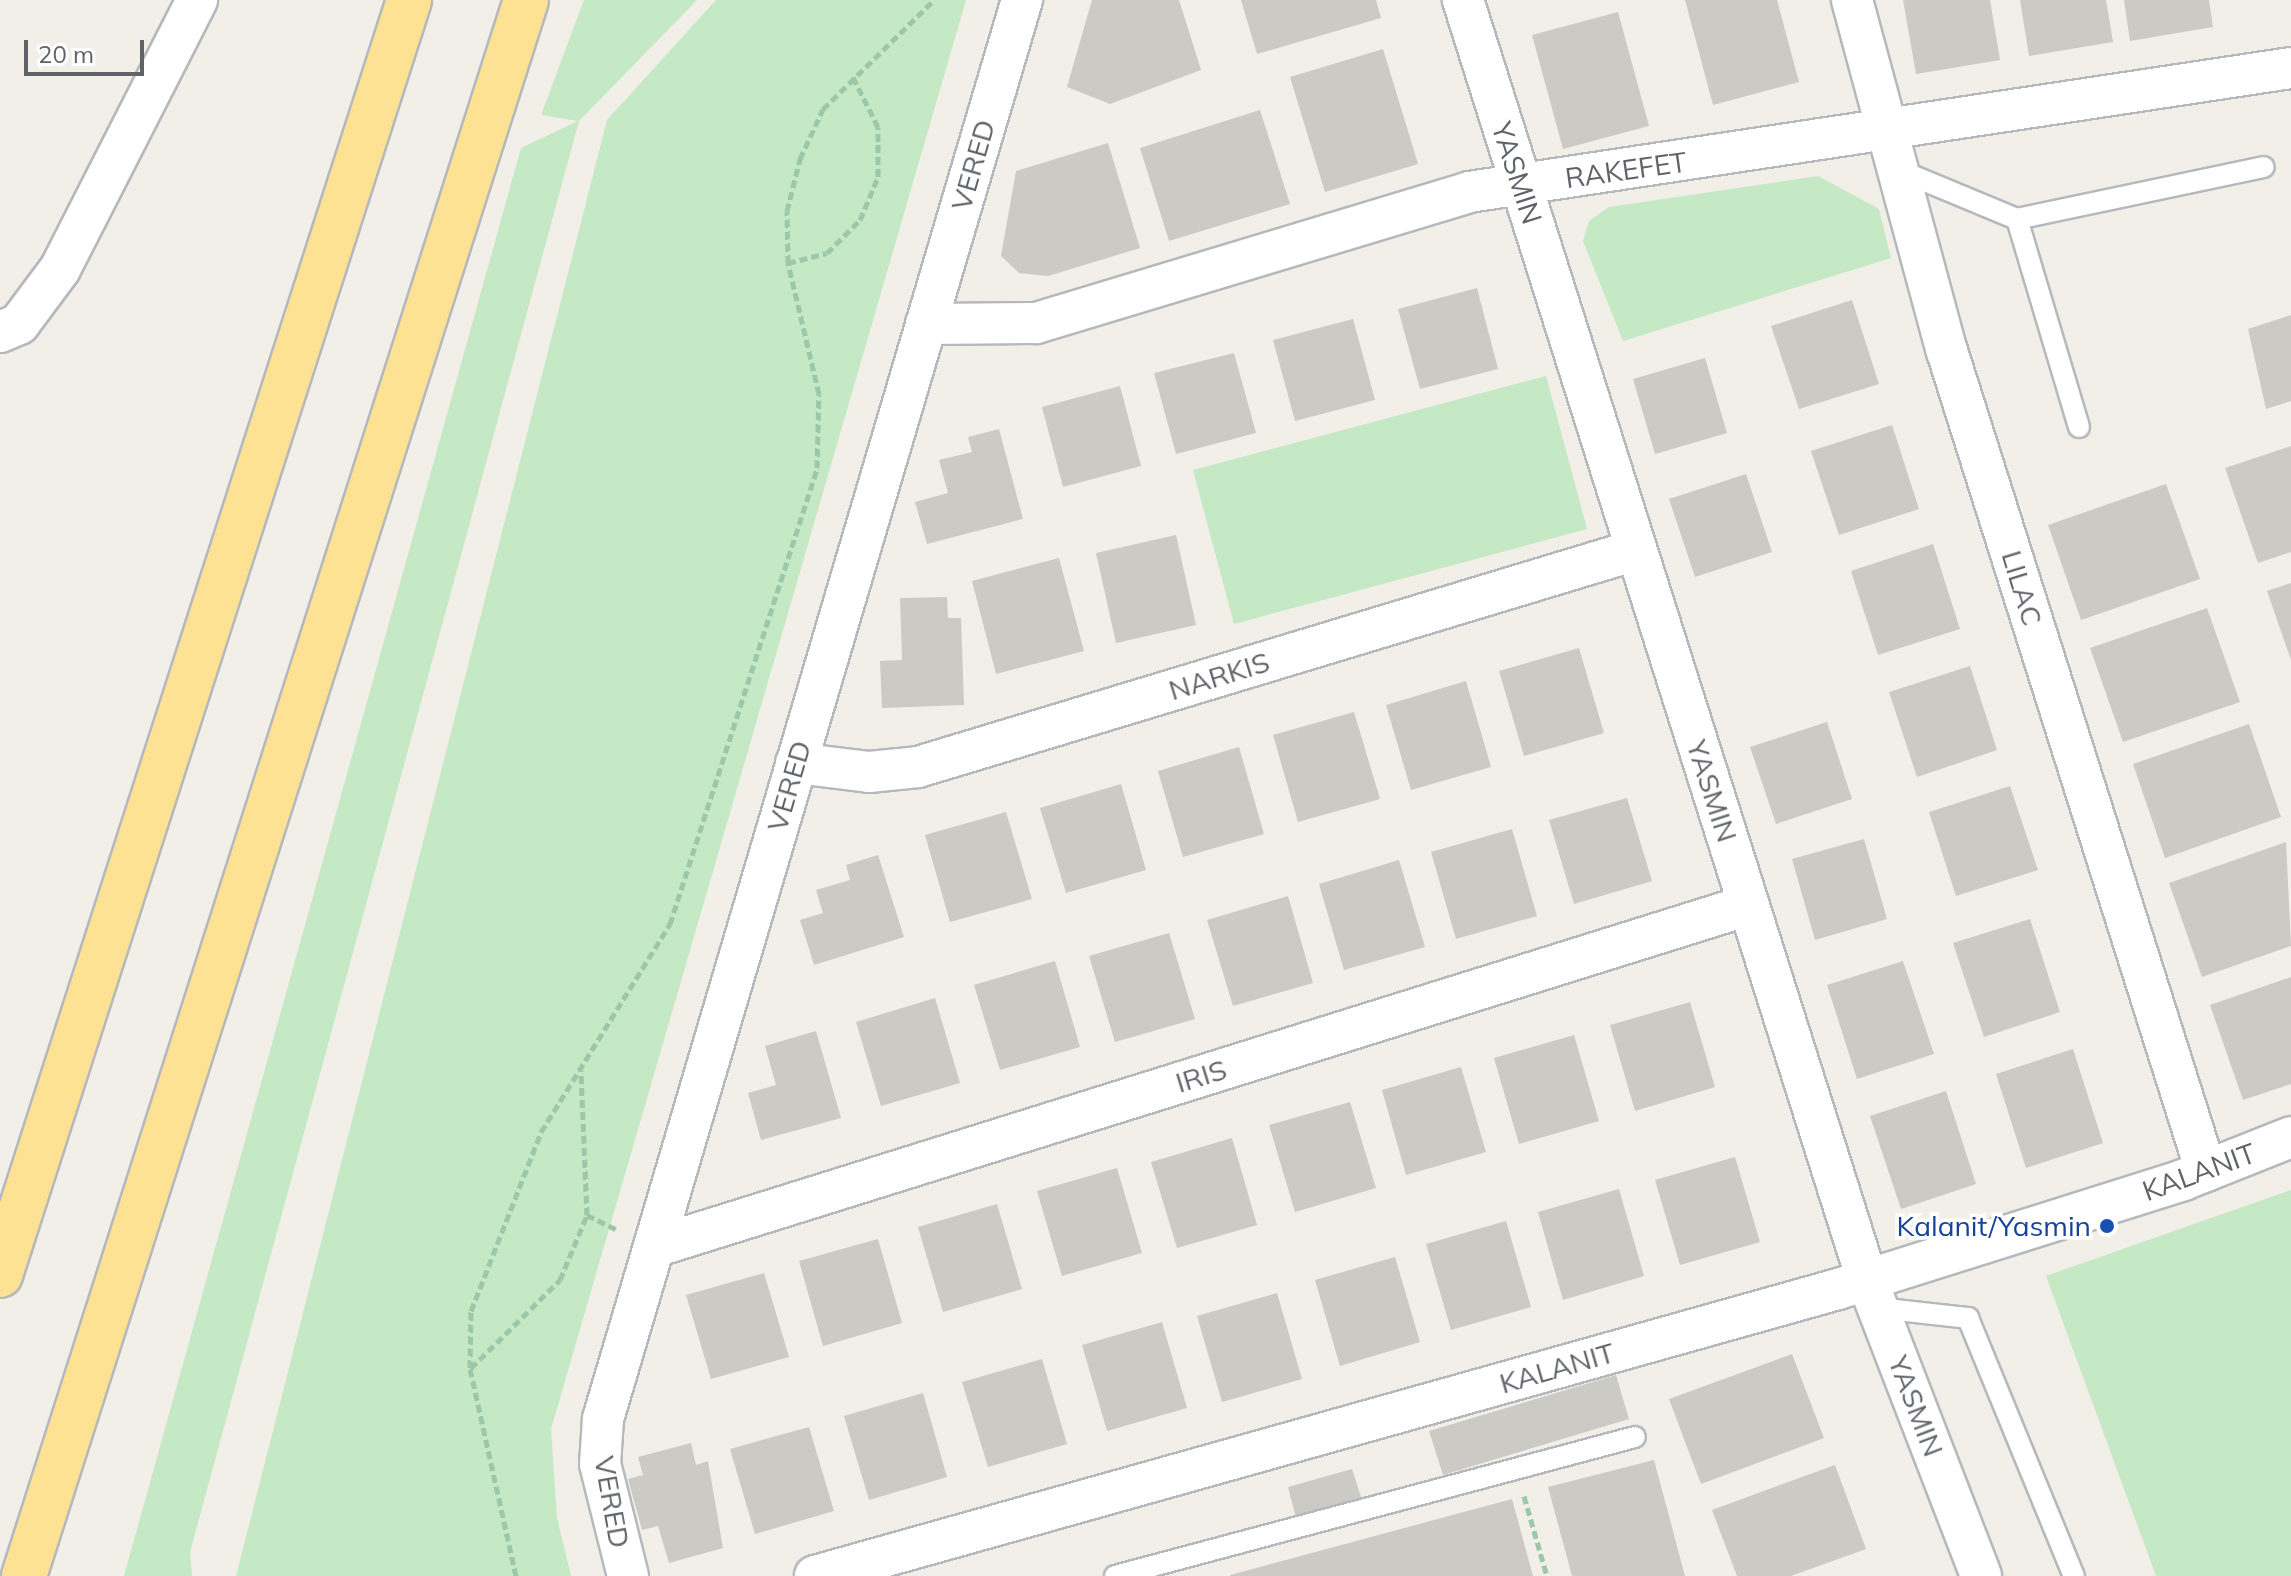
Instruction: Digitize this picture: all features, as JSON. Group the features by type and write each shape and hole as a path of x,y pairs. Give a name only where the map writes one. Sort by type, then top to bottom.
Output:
{"highway":[{"path":"0,1275 409,0"},
{"path":"24,1576 526,0"}],"street":[{"path":"0,332 19,324 60,269 197,0"},
{"name":"VERED","path":"628,1576 600,1464 603,1419 1022,0"},
{"name":"YASMIN","path":"1463,0 1872,1294 1981,1576"},
{"name":"LILAC","path":"1852,0 1947,351 2206,1171"},
{"name":"RAKEFET","path":"926,324 1036,323 1469,192 2291,68"},
{"name":"NARKIS","path":"796,763 869,772 918,767 1636,550"},
{"name":"IRIS","path":"654,1247 1749,905"},
{"name":"KALANIT","path":"815,1576 1872,1294 2291,1137"}],"lane":[{"path":"1899,170 2017,219 2264,167"},
{"path":"2017,219 2079,427"},
{"path":"1872,1294 1968,1318 2074,1576"},
{"path":"1115,1576 1635,1437"}],"path":[{"path":"516,1576 470,1368 471,1311 515,1185 670,924 817,468 819,394 788,263 787,211 800,159 823,109 934,0"},
{"path":"788,263 827,253 860,220 878,177 878,127 853,77"},
{"path":"470,1368 560,1280 587,1215 581,1070"},
{"path":"1517,1469 1547,1576"}],"green space":[{"path":"584,0 697,0 579,121 190,1552 192,1576 124,1576 521,148 578,121 541,115"},
{"path":"716,0 966,0 551,1429 557,1518 571,1576 236,1576 607,120"},
{"path":"1818,176 1879,209 1891,258 1623,341 1583,241 1589,221 1609,207"},
{"path":"1546,376 1587,529 1234,624 1193,470"},
{"path":"2291,1190 2291,1576 2156,1576 2046,1276"}],"building":[{"path":"1092,0 1179,0 1201,70 1110,104 1067,87"},
{"path":"1241,0 1376,0 1381,18 1257,54"},
{"path":"1685,0 1777,0 1799,82 1713,105"},
{"path":"1903,0 1990,0 2000,60 1916,74"},
{"path":"2020,0 2106,0 2113,42 2029,56"},
{"path":"2124,0 2209,0 2213,27 2130,41"},
{"path":"1618,12 1649,126 1563,149 1532,35"},
{"path":"1383,49 1418,164 1325,192 1290,77"},
{"path":"1260,110 1290,204 1169,241 1140,148"},
{"path":"1108,143 1140,248 1048,276 1019,273 1001,256 1016,171"},
{"path":"1477,288 1498,369 1420,389 1398,309"},
{"path":"1852,300 1879,384 1799,409 1771,326"},
{"path":"2291,315 2291,401 2266,409 2248,329"},
{"path":"1353,319 1375,400 1295,421 1273,340"},
{"path":"1234,353 1256,433 1176,454 1154,373"},
{"path":"1705,358 1727,433 1655,454 1633,379"},
{"path":"1120,386 1141,466 1063,487 1042,407"},
{"path":"1892,425 1919,509 1839,535 1811,451"},
{"path":"999,429 1023,519 927,544 915,502 948,493 939,460 972,452 968,437"},
{"path":"2291,446 2291,552 2258,563 2225,468"},
{"path":"1746,474 1772,552 1695,577 1669,499"},
{"path":"2166,484 2200,579 2081,620 2048,525"},
{"path":"1176,535 1196,625 1116,643 1096,553"},
{"path":"1933,544 1960,629 1878,655 1851,571"},
{"path":"1059,558 1084,651 996,674 972,581"},
{"path":"2291,583 2291,660 2267,591"},
{"path":"947,597 948,618 961,618 964,705 882,708 880,661 902,660 900,598"},
{"path":"2207,608 2240,702 2123,742 2090,648"},
{"path":"1579,648 1604,733 1524,756 1499,671"},
{"path":"1970,666 1997,750 1917,777 1889,692"},
{"path":"1466,681 1491,767 1411,790 1386,705"},
{"path":"1354,712 1380,799 1298,822 1273,735"},
{"path":"1827,722 1852,799 1776,824 1750,747"},
{"path":"2249,724 2281,817 2165,858 2133,764"},
{"path":"1239,747 1264,834 1183,857 1158,771"},
{"path":"1121,784 1146,870 1066,893 1040,808"},
{"path":"2010,786 2038,870 1956,896 1929,812"},
{"path":"1627,798 1652,881 1574,904 1549,820"},
{"path":"1006,812 1032,899 950,922 925,835"},
{"path":"1512,829 1537,916 1456,939 1431,852"},
{"path":"1864,839 1887,919 1815,940 1792,859"},
{"path":"2286,842 2291,946 2202,977 2169,883"},
{"path":"878,855 904,937 814,965 800,920 823,913 816,890 850,880 846,865"},
{"path":"1399,860 1425,947 1344,970 1319,884"},
{"path":"1288,896 1313,983 1233,1006 1207,920"},
{"path":"2030,919 2060,1012 1984,1037 1953,943"},
{"path":"1169,933 1195,1019 1115,1042 1089,956"},
{"path":"1055,961 1080,1047 1000,1070 974,985"},
{"path":"1903,961 1934,1054 1857,1079 1827,985"},
{"path":"2291,977 2291,1084 2243,1100 2210,1005"},
{"path":"935,998 960,1083 881,1106 856,1022"},
{"path":"1690,1002 1715,1087 1635,1111 1610,1025"},
{"path":"816,1031 841,1118 761,1140 748,1093 776,1085 765,1046"},
{"path":"1574,1035 1599,1121 1519,1144 1494,1058"},
{"path":"2073,1049 2103,1143 2026,1168 1996,1074"},
{"path":"1461,1067 1486,1152 1406,1175 1382,1090"},
{"path":"1946,1091 1976,1184 1901,1209 1870,1116"},
{"path":"1350,1102 1376,1188 1295,1212 1269,1125"},
{"path":"1232,1138 1257,1225 1177,1248 1151,1162"},
{"path":"1735,1157 1760,1242 1680,1265 1655,1180"},
{"path":"1117,1168 1142,1253 1062,1276 1037,1191"},
{"path":"1619,1189 1644,1276 1563,1300 1538,1212"},
{"path":"997,1204 1022,1289 943,1312 918,1227"},
{"path":"1506,1221 1531,1307 1451,1330 1426,1244"},
{"path":"878,1239 902,1323 823,1346 799,1261"},
{"path":"1395,1257 1420,1342 1340,1366 1315,1280"},
{"path":"764,1273 789,1357 711,1379 686,1295"},
{"path":"1277,1293 1302,1379 1222,1402 1197,1316"},
{"path":"1162,1322 1187,1408 1107,1431 1082,1345"},
{"path":"1792,1354 1824,1438 1701,1484 1669,1399"},
{"path":"1042,1359 1067,1444 988,1467 962,1382"},
{"path":"1616,1375 1629,1419 1443,1475 1429,1431"},
{"path":"923,1393 947,1477 869,1500 844,1416"},
{"path":"809,1427 834,1511 755,1534 730,1449"},
{"path":"691,1443 696,1465 708,1461 723,1548 669,1563 658,1526 642,1530 628,1479 643,1475 638,1457"},
{"path":"1654,1460 1685,1576 1572,1576 1548,1487"},
{"path":"1835,1465 1866,1549 1791,1576 1737,1576 1712,1510"},
{"path":"1352,1469 1362,1500 1296,1518 1288,1487"},
{"path":"1512,1499 1533,1576 1230,1575"}],"place":[{"name":"Kalanit/Yasmin","path":"2107,1226"}]}
